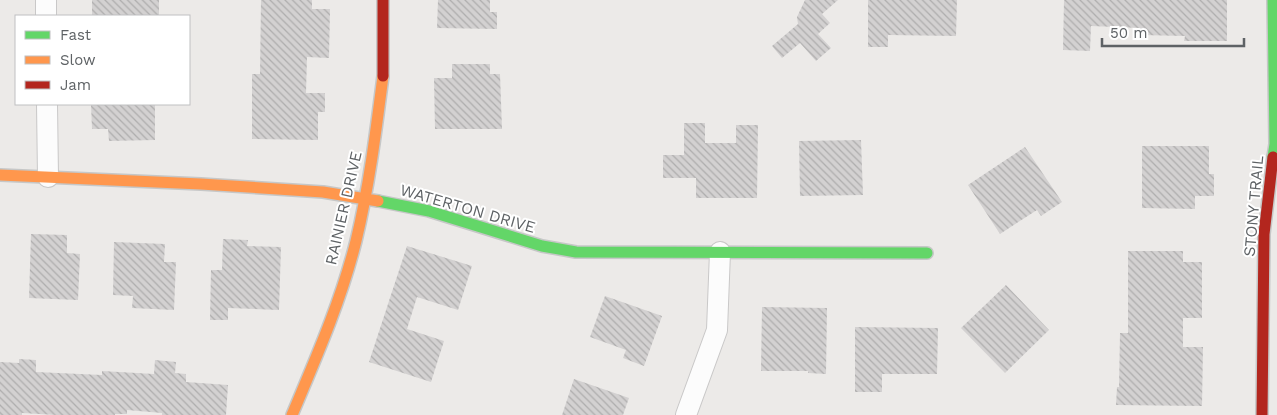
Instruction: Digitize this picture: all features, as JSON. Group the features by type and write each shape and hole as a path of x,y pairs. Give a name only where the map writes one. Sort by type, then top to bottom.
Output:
{"street":[{"path":"46,0 46,15"},
{"name":"RAINIER DRIVE","path":"292,415 330,325 356,241 374,146 384,70 383,0"},
{"name":"STONY TRAIL","path":"1262,415 1270,279 1264,234 1275,144 1273,0"},
{"path":"47,105 48,177"},
{"name":"WATERTON DRIVE","path":"0,175 294,190 364,198 430,211 542,246 576,252 927,254"},
{"path":"686,415 717,330 720,252"}],"building":[{"path":"92,0 159,0 159,15 92,15"},
{"path":"261,0 312,0 312,9 330,9 329,58 307,57 306,93 325,93 325,112 318,112 318,140 252,139 252,74 260,74"},
{"path":"438,0 490,0 490,12 497,12 497,29 437,28"},
{"path":"805,0 838,0 822,14 830,23 818,34 831,48 816,61 800,43 782,58 772,46 798,24 797,17"},
{"path":"868,0 957,0 956,36 888,35 888,47 868,47"},
{"path":"1064,0 1227,0 1227,41 1184,41 1185,36 1140,35 1140,28 1091,26 1090,51 1063,50"},
{"path":"452,64 490,64 490,74 500,74 502,129 435,129 434,78 452,78"},
{"path":"91,105 155,105 155,140 109,141 108,129 92,129"},
{"path":"684,123 705,123 705,143 736,143 736,125 758,125 757,198 696,198 696,178 663,178 663,155 684,155"},
{"path":"861,140 863,195 800,196 799,141"},
{"path":"1142,146 1209,146 1209,174 1214,174 1214,196 1195,196 1195,209 1142,208"},
{"path":"1025,147 1062,202 1041,216 1037,210 1000,234 968,185"},
{"path":"31,234 67,235 67,253 80,254 78,300 29,298"},
{"path":"223,239 248,240 247,246 281,247 279,310 228,308 228,320 210,320 211,270 222,270"},
{"path":"114,242 165,244 164,262 176,262 174,310 132,308 133,296 113,295"},
{"path":"407,246 472,266 458,310 417,297 407,329 444,341 431,382 369,362"},
{"path":"1128,251 1183,251 1183,262 1202,262 1202,318 1183,318 1183,347 1203,347 1202,406 1116,405 1117,387 1119,387 1120,333 1128,333"},
{"path":"1006,285 1049,330 1005,373 961,328"},
{"path":"605,296 662,316 644,366 623,358 626,350 590,337"},
{"path":"762,307 827,308 826,374 808,373 808,371 761,371"},
{"path":"855,327 938,328 937,374 882,374 882,392 855,392"},
{"path":"19,359 36,360 36,372 102,375 102,371 154,374 155,360 176,362 175,373 186,374 186,382 228,385 226,415 162,415 162,413 127,410 127,414 115,415 22,413 22,415 0,415 0,362 19,363"},
{"path":"574,379 629,398 623,415 562,415"}],"traffic: fast":[{"path":"1273,0 1275,144 1273,157"},
{"path":"378,201 429,211 542,246 576,252 927,253"}],"traffic: slow":[{"path":"292,415 319,351 356,241 375,138 383,76"},
{"path":"0,175 201,184 323,192 378,201"}],"traffic: jam":[{"path":"383,0 383,76"},
{"path":"1262,415 1264,234 1273,157"}]}
